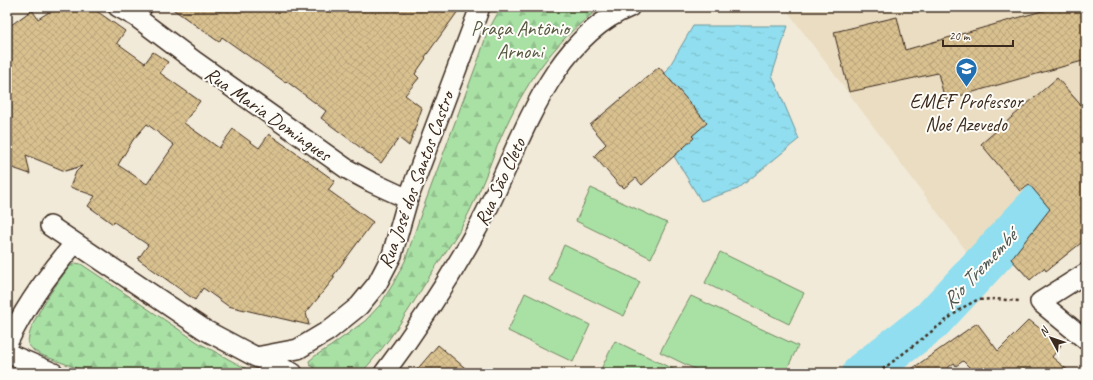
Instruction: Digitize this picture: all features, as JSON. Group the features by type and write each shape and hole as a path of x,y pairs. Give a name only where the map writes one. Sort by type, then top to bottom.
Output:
{"street":[{"name":"Rua Maria Domingues","path":"118,7 139,12 196,62 347,169 408,199"},
{"name":"Rua José dos Santos Castro","path":"256,357 298,349 328,331 359,306 377,284 392,255 408,199 480,7"},
{"name":"Rua São Cleto","path":"384,373 427,315 477,230 546,86 567,56 591,32 617,12 630,7"},
{"path":"50,226 205,330 256,357 293,373"},
{"path":"9,336 56,265 75,243"},
{"path":"1086,273 1040,302 1086,340"},
{"path":"7,353 54,373"}],"path":[{"path":"878,373 962,308 977,300 995,299 1040,302"}],"shaded area":[{"name":"EMEF Professor Noé Azevedo","path":"1086,7 1086,170 1040,210 985,280 966,260 970,256 785,8"}],"green space":[{"name":"Praça Antônio Arnoni","path":"501,7 602,7 572,31 559,45 546,60 524,92 506,126 469,213 454,240 407,313 381,350 361,373 321,373 310,365 309,361 365,321 380,305 405,261 487,33"},
{"path":"591,188 667,223 651,258 576,221"},
{"path":"564,245 640,282 624,316 549,280"},
{"path":"720,252 804,293 789,324 705,283"},
{"path":"75,263 81,264 199,343 254,373 90,373 34,351 28,344 29,335 33,325 50,293 69,267"},
{"path":"525,293 590,325 573,362 508,331"},
{"path":"691,296 798,346 785,373 703,373 660,352"},
{"path":"615,341 681,373 599,373"}],"water":[{"path":"693,26 788,26 772,75 799,139 738,189 701,201 669,148 656,89"}],"building":[{"path":"57,7 91,7 125,31 117,43 145,63 153,52 168,62 160,73 200,101 184,123 219,148 233,129 259,148 269,134 335,181 328,190 373,222 333,276 335,277 306,313 309,325 228,306 203,288 195,300 138,259 148,245 114,222 113,224 88,206 95,196 70,187 76,172 82,166 65,171 26,155 30,174 7,166 7,28 32,10 38,19","holes":["147,124 174,145 147,184 118,165 133,140"]},
{"path":"170,7 461,7 425,57 426,58 415,74 419,78 405,95 422,108 409,146 399,138 381,163 321,118 326,111 286,81 285,82 222,37 219,42"},
{"path":"1056,7 1086,7 1086,60 945,100 938,73 849,92 834,32 897,17 905,50"},
{"path":"659,67 707,123 692,136 694,138 642,185 636,178 624,188 620,186 594,156 606,144 590,125"},
{"path":"1057,78 1086,111 1086,239 1046,271 1044,268 1030,280 1011,259 1050,209 1029,184 1020,191 981,144"},
{"path":"1029,320 1061,345 1052,357 1071,373 975,373 963,361 956,366 954,363 941,373 906,373 977,323 998,351"},
{"path":"438,345 471,373 414,373"}],"waterway":[{"name":"Rio Tremembé","path":"863,373 931,321 1086,154"}],"place":[{"name":"EMEF Professor Noé Azevedo","path":"966,88"}]}
